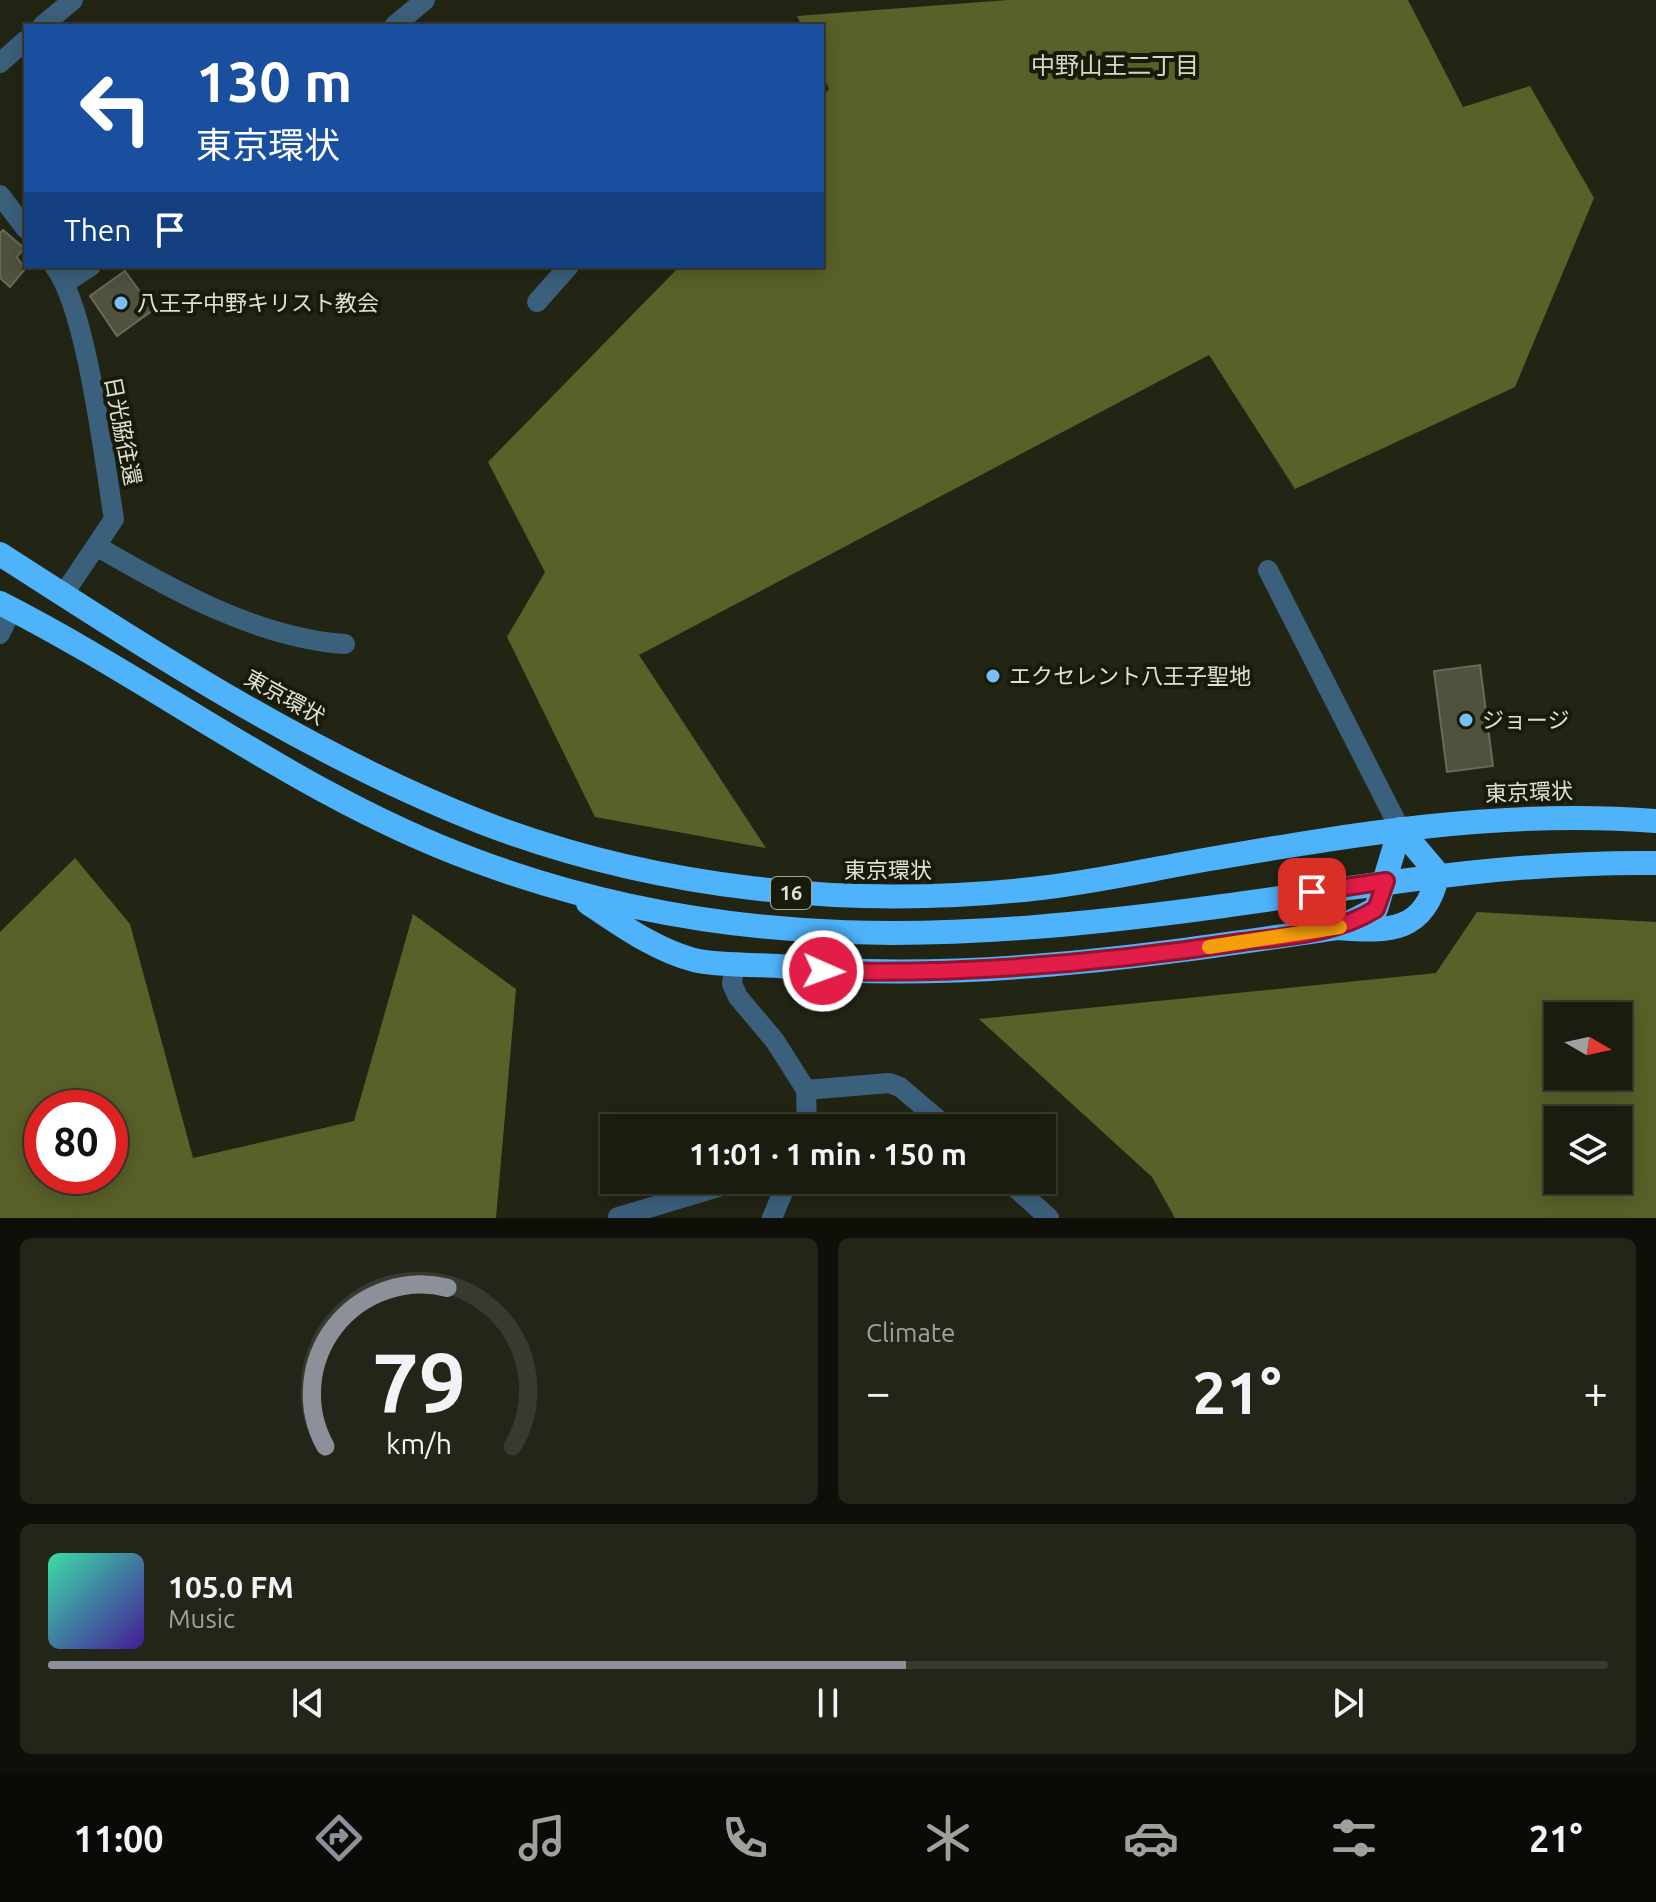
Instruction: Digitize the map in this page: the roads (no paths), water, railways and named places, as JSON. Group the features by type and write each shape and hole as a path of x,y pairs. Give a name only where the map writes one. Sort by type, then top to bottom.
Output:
{"highway":[{"name":"東京環状","path":"0,554 294,733 416,795 546,844 684,878 823,895 963,895 1093,881 1400,829 1536,816 1656,821"},
{"name":"16","path":"6,606 333,798 475,861 573,892 673,916 739,926 894,936 1009,930 1164,914 1438,874 1535,865 1656,863"},
{"path":"573,892 633,932 678,955 709,963 735,962 858,972 967,970 1196,949 1338,928 1367,930 1413,919 1432,900 1438,874 1400,829"},
{"path":"1338,928 1376,909 1400,829"}],"street":[{"path":"44,24 73,0"},
{"path":"403,24 425,0"},
{"path":"0,63 24,42"},
{"path":"0,195 24,226"},
{"path":"60,274 83,268"},
{"path":"537,302 567,268"},
{"name":"日光脇往還","path":"60,274 99,428 114,519 63,595"},
{"path":"98,547 151,578 220,610 311,642 345,644"},
{"path":"1268,570 1400,829"},
{"path":"0,634 6,606"},
{"path":"735,962 732,984 738,997 775,1041 806,1090 807,1114"},
{"path":"806,1090 889,1083 900,1087 932,1114"},
{"path":"618,1217 695,1194"},
{"path":"772,1218 782,1194"},
{"path":"1022,1194 1049,1218"}],"place":[{"name":"八王子中野キリスト教会","path":"121,303"},
{"name":"エクセレント八王子聖地","path":"993,676"},
{"name":"ジョージ","path":"1466,720"}],"district":[{"name":"中野山王二丁目","path":"1115,66"}]}
